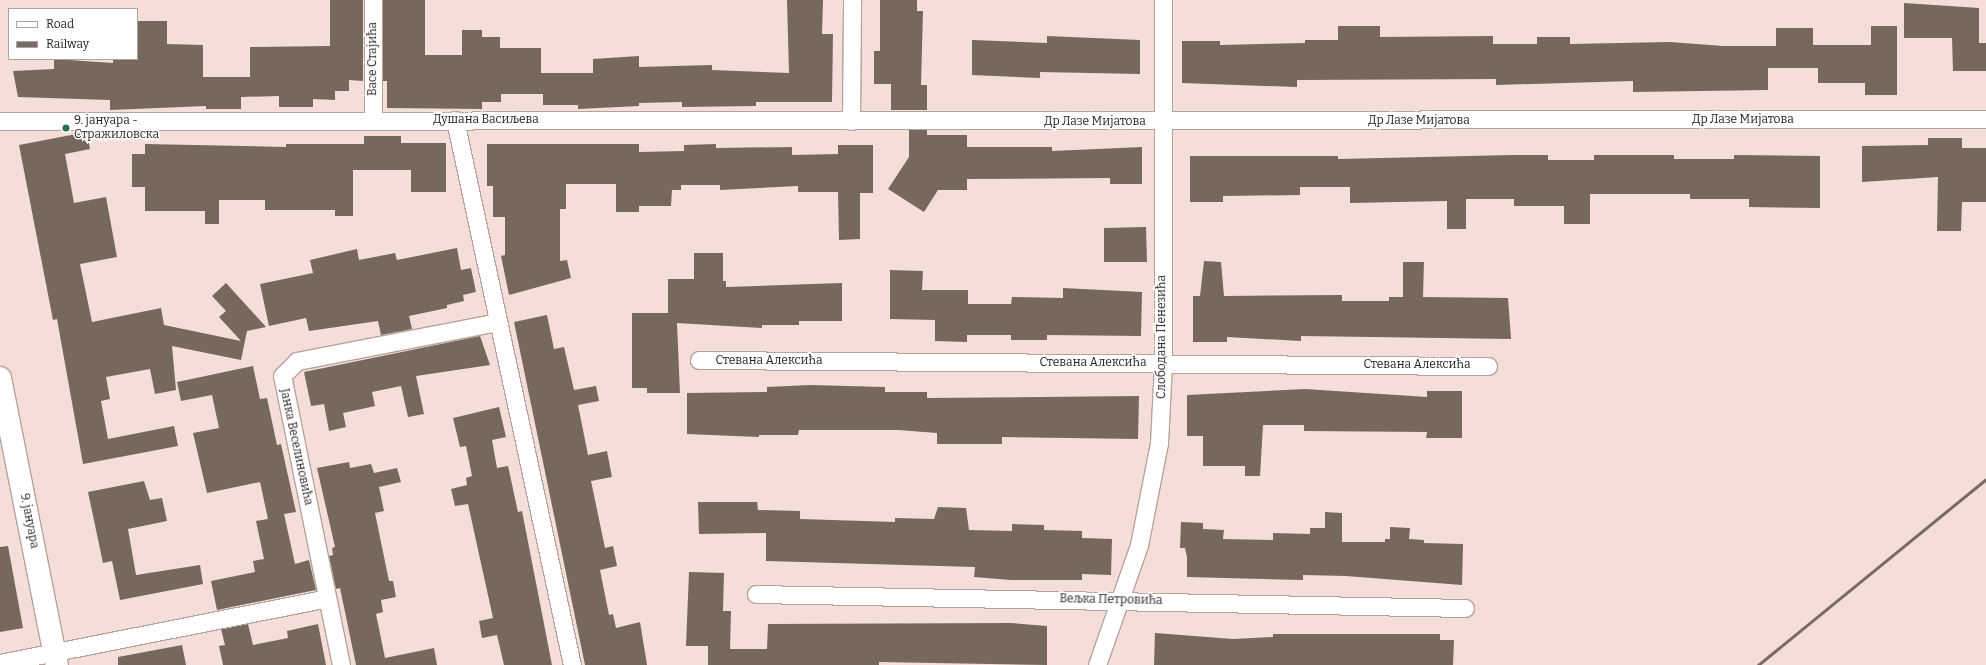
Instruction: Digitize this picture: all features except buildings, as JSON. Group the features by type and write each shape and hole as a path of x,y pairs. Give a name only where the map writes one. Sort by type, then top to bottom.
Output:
{"street":[{"name":"Васе Стајића","path":"373,0 373,119"},
{"path":"851,121 852,0"},
{"name":"Слободана Пенезића","path":"1097,665 1122,600 1139,545 1155,471 1163,364 1163,0"},
{"name":"Душана Васиљева","path":"0,121 373,119 851,121"},
{"name":"Др Лазе Мијатова","path":"851,121 1162,122 1986,119"},
{"path":"455,120 572,665"},
{"name":"Јанка Веселиновића","path":"341,665 282,376 286,368 297,361 498,322"},
{"name":"Стевана Алексића","path":"699,360 1488,366"},
{"name":"9. јануара","path":"0,378 56,658"},
{"name":"Вељка Петровића","path":"756,594 1122,600 1465,608"},
{"path":"0,663 56,658 327,598"}],"railway":[{"path":"1758,665 1986,479"}],"place":[{"name":"9. јануара - Стражиловска","path":"66,128"}]}
